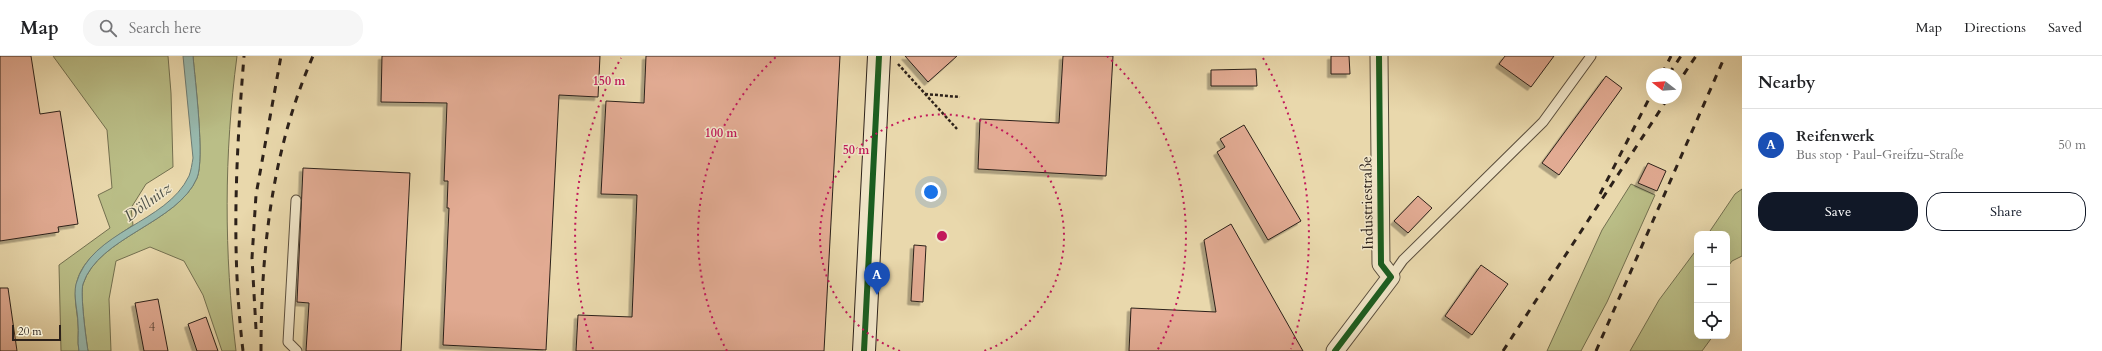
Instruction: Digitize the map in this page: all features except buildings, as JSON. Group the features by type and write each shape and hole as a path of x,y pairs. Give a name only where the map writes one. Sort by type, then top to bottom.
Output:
{"main road":[{"path":"864,351 888,60"}],"street":[{"name":"Industriestraße","path":"1379,56 1381,264 1391,277"},
{"path":"1335,351 1391,277"}],"lane":[{"path":"1391,277 1403,260 1543,122 1591,56"},
{"path":"296,200 288,342 297,351"}],"path":[{"path":"888,60 925,94 958,129"},
{"path":"925,94 960,97"}],"green space":[{"path":"53,56 168,56 171,93 173,167 146,184 131,208 133,225 98,251 83,267 78,277 75,292 79,351 61,351 59,265 110,228 98,195 112,188 107,130"},
{"path":"193,56 237,56 230,130 227,204 229,277 236,351 222,351 203,295 184,261 150,247 116,261 109,299 111,351 88,351 82,289 91,268 104,254 173,207 187,194 197,178 199,168 200,137"},
{"path":"1631,184 1655,195 1607,302 1581,351 1547,351 1602,230"},
{"path":"1742,189 1742,256 1732,261 1730,264 1730,231 1710,231 1735,194"},
{"path":"1694,253 1694,339 1711,339 1702,351 1630,351 1659,300"}],"water":[{"path":"183,56 193,56 200,137 199,168 197,178 187,194 173,207 104,254 91,268 82,289 88,351 79,351 75,289 84,266 97,251 112,239 164,206 178,192 190,174 193,158"}],"railway":[{"path":"243,351 237,276 236,204 244,56"},
{"path":"256,329 252,258 256,195 281,56"},
{"path":"261,351 263,275 272,200 288,127 299,91 313,56"},
{"path":"1665,68 1671,56"},
{"path":"1673,68 1681,56"},
{"path":"1682,77 1696,56"},
{"path":"1596,351 1725,56"},
{"path":"1600,194 1646,104"},
{"path":"1503,351 1664,104"}],"cycle path":[{"path":"864,351 879,56"},
{"path":"1335,351 1391,277 1381,264 1379,56"}],"place":[{"name":"Reifenwerk","path":"877,295"}],"water label":[{"name":"Döllnitz","path":"148,202"}]}
